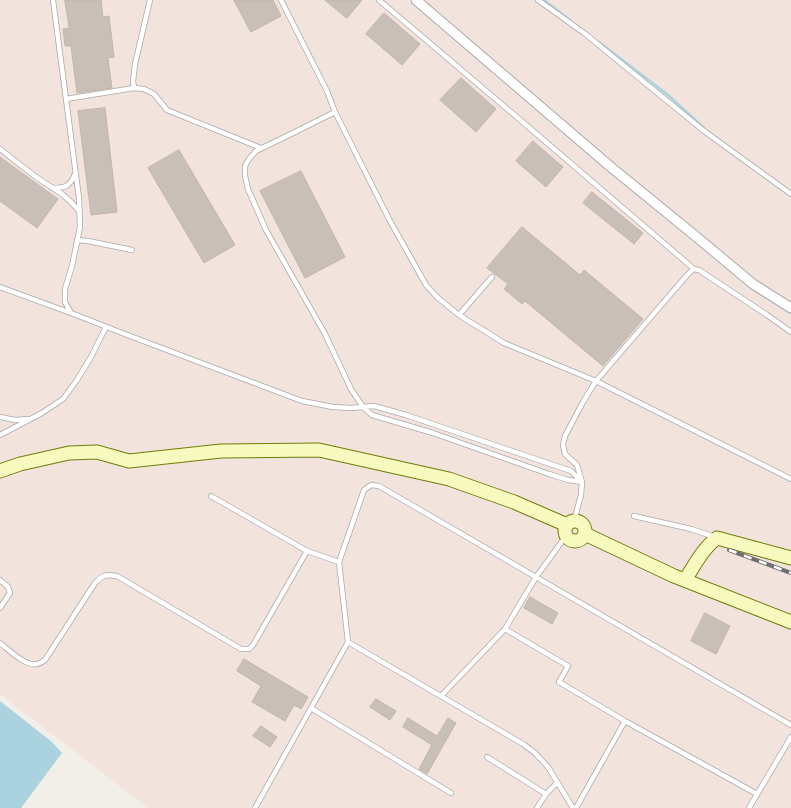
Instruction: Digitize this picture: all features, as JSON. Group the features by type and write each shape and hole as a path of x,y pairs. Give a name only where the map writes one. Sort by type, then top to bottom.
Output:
{"main road":[{"path":"0,471 20,464 69,452 97,452 129,461 221,451 319,450 449,479 514,502 569,527 580,522 585,527 585,534 685,580 791,622"},
{"path":"685,580 713,538 791,558"}],"street":[{"path":"416,0 612,168 687,230 754,284 791,308"}],"lane":[{"path":"53,0 78,192 80,227 72,266 65,290 65,302 71,312"},
{"path":"134,88 133,81 135,64 150,0"},
{"path":"281,0 389,219 426,285 438,298 459,315 504,343 596,381 791,480"},
{"path":"379,0 694,269 699,270 791,332"},
{"path":"538,0 584,33 704,132 791,194"},
{"path":"66,99 134,88 144,89 154,94 167,110 261,148"},
{"path":"335,112 256,151 245,166 245,176 248,189 266,230 325,334 351,389 363,407 372,416 432,433 568,480 582,482"},
{"path":"0,148 36,177 67,198 79,211"},
{"path":"52,188 67,186 72,181 75,174"},
{"path":"77,240 132,250"},
{"path":"441,696 505,629 536,577 569,527 581,495 582,482 577,465 565,454 563,445 565,436 583,402 596,381 688,274 694,269"},
{"path":"459,315 492,277"},
{"path":"0,287 71,312 106,327 302,401 351,408 374,406 406,415 571,471 582,482"},
{"path":"0,435 42,413 63,399 91,357 106,327"},
{"path":"0,417 15,420 31,419"},
{"path":"255,808 348,642 339,562 364,490 371,485 379,486 791,725"},
{"path":"211,496 307,551 339,562"},
{"path":"634,516 691,529 713,538"},
{"path":"0,643 25,662 38,664 45,660 95,583 108,574 117,576 241,649 249,649 253,645 307,551"},
{"path":"0,580 8,587 10,593 0,608"},
{"path":"505,629 568,666 559,682 625,721 757,794"},
{"path":"348,642 524,744 535,753 548,768 574,808 625,721"},
{"path":"311,708 451,793"},
{"path":"749,808 791,737"},
{"path":"487,756 546,794"},
{"path":"537,808 546,794 557,783"}],"shaded area":[{"path":"0,0 791,0 791,808 148,808 0,694"}],"water":[{"path":"0,701 52,742 62,753 21,808 0,808"}],"building":[{"path":"65,0 101,0 103,17 109,16 114,57 108,58 112,88 77,93 71,46 65,46 63,29 69,28"},
{"path":"234,0 273,0 281,16 251,32"},
{"path":"325,0 362,0 347,18"},
{"path":"384,13 420,44 402,65 366,34"},
{"path":"461,78 496,109 476,132 440,100"},
{"path":"105,108 117,212 91,215 78,111"},
{"path":"533,141 563,167 546,187 516,161"},
{"path":"179,150 235,245 204,263 148,168"},
{"path":"0,157 58,199 37,228 0,201"},
{"path":"301,171 345,257 305,278 260,191"},
{"path":"592,192 643,233 634,244 583,203"},
{"path":"522,227 580,275 584,270 643,319 603,366 525,301 522,304 504,289 508,284 487,268"},
{"path":"530,597 558,613 552,624 524,608"},
{"path":"705,613 730,626 716,654 691,641"},
{"path":"244,659 308,697 301,709 294,705 285,721 252,702 261,686 237,671"},
{"path":"376,699 396,711 390,720 370,707"},
{"path":"408,718 437,736 448,718 456,723 427,774 419,769 432,745 403,727"},
{"path":"261,726 277,737 270,747 253,736"}],"waterway":[{"path":"544,0 571,21"},
{"path":"599,42 668,95 704,128"}],"railway":[{"path":"729,550 791,573"}]}
